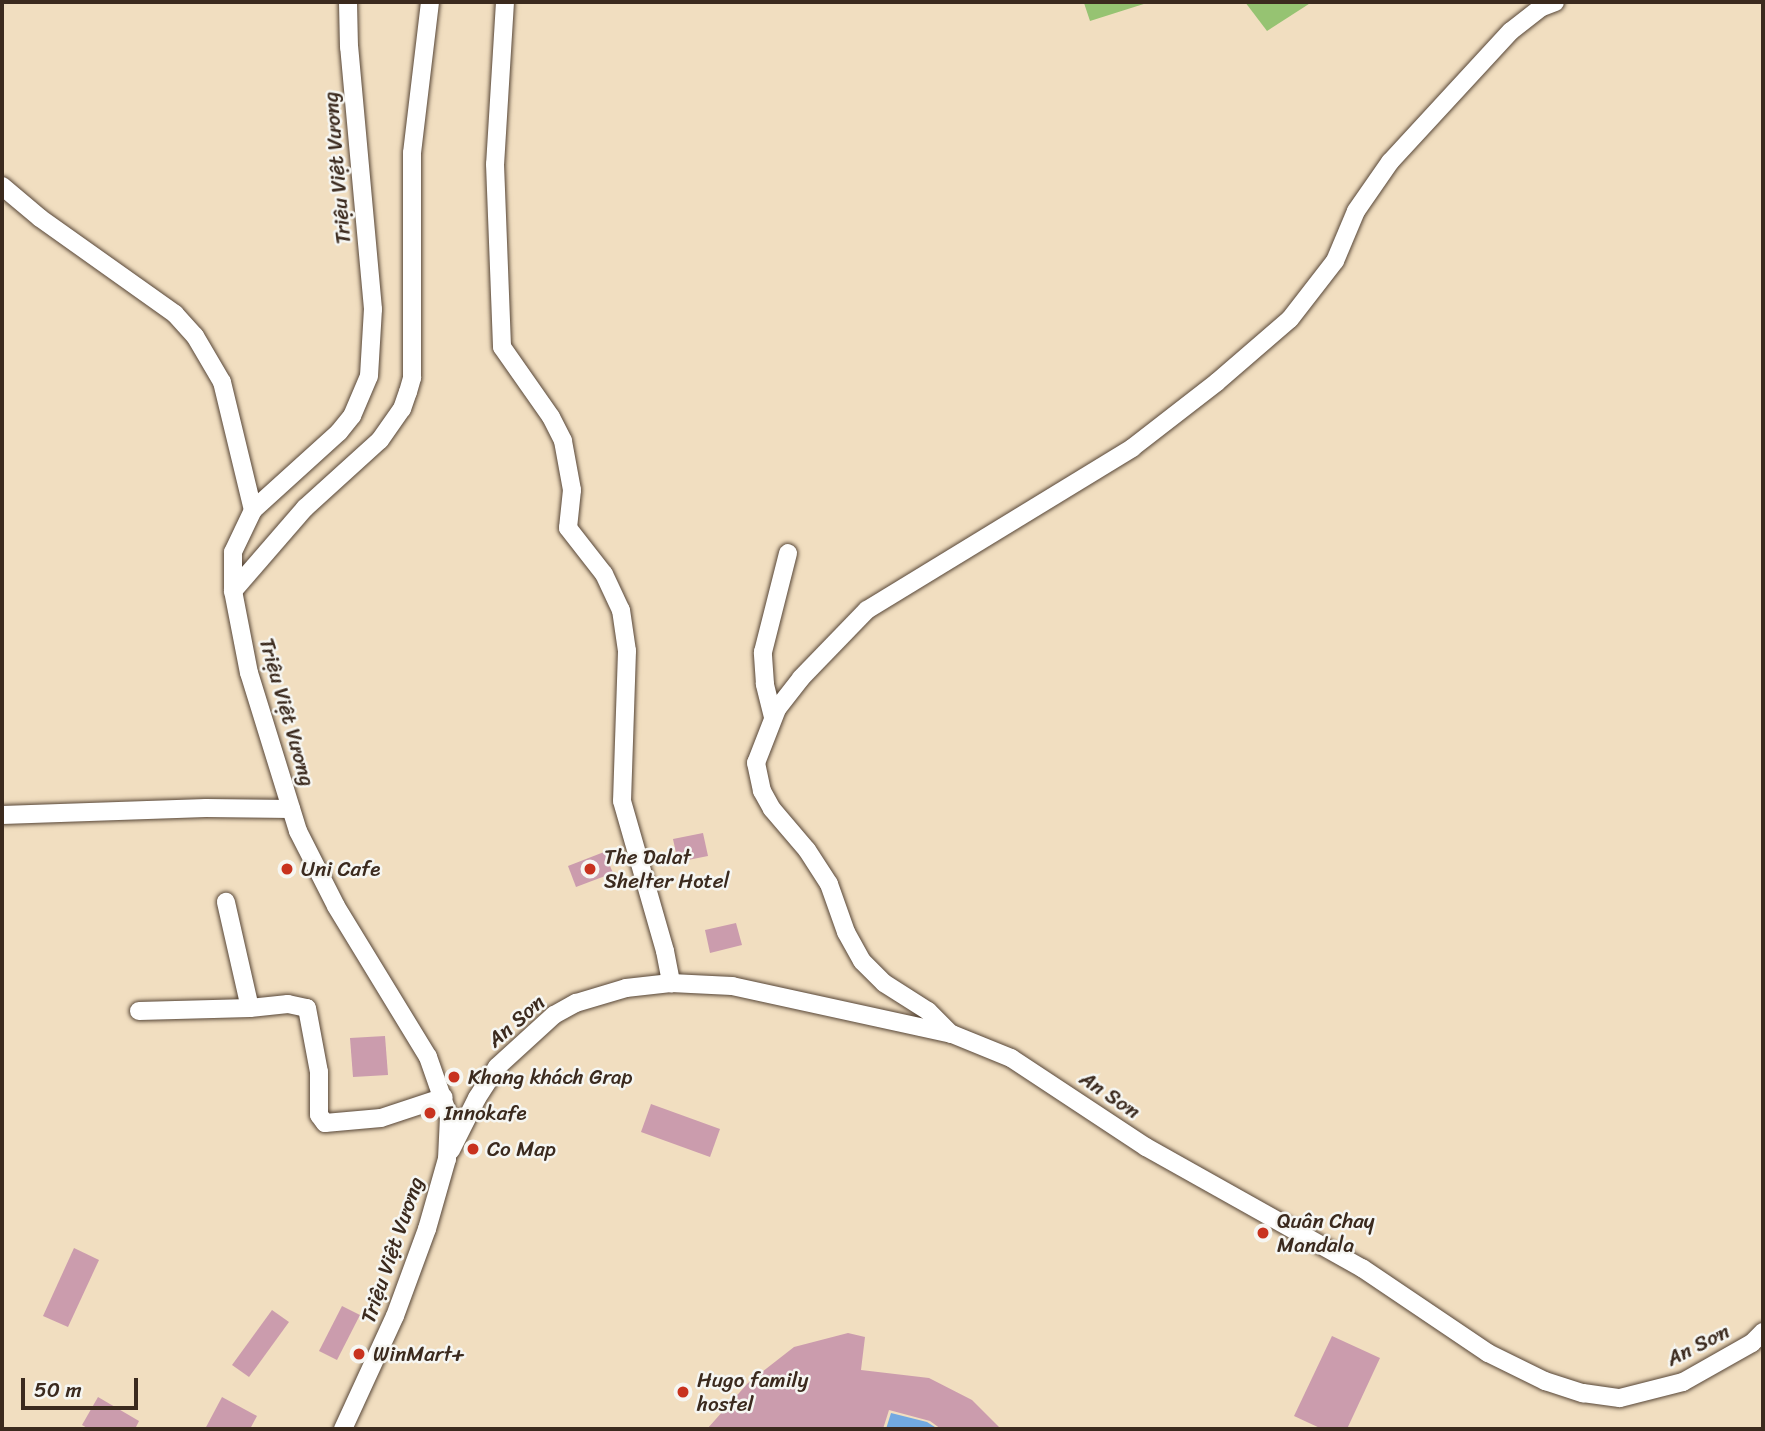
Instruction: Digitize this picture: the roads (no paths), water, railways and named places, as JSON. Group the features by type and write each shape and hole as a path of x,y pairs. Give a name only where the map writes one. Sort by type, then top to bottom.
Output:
{"street":[{"name":"Triệu Việt Vương","path":"343,1429 410,1280 447,1159 449,1117 428,1057 335,906 298,831 249,673 233,591 233,552 253,510 339,432 358,405 369,376 373,299 349,47 348,2"},
{"path":"233,591 305,508 380,440 402,409 408,392 412,378 412,153 430,2"},
{"path":"505,2 495,164 502,347 551,417 563,441 572,490 568,528 604,575 621,610 627,651 622,802 665,951 671,983"},
{"path":"951,1034 928,1011 884,983 862,961 846,932 829,884 767,800 758,782 756,762 773,717 801,678 867,610 1132,448 1217,382 1290,319 1335,261 1356,211 1391,162 1511,32 1542,7 1555,2"},
{"path":"2,186 40,218 165,306 195,336 222,382 253,510"},
{"path":"773,717 765,684 763,652 788,553"},
{"path":"2,816 206,808 291,809"},
{"path":"226,902 250,1008"},
{"name":"An Sơn","path":"447,1159 472,1107 497,1067 554,1015 599,995 626,988 671,983 732,986 951,1034 1011,1058 1146,1147 1362,1268 1488,1353 1545,1381 1583,1393 1620,1398 1683,1382 1752,1343 1763,1332"},
{"path":"139,1011 250,1008 288,1004 307,1007 319,1072 319,1115 325,1124 381,1118 444,1097"}],"water":[{"path":"891,1413 927,1422 938,1429 886,1429"}],"place":[{"name":"Uni Cafe","path":"287,869"},
{"name":"The Dalat Shelter Hotel","path":"590,869"},
{"name":"Khang khách Grap","path":"454,1077"},
{"name":"Innokafe","path":"430,1113"},
{"name":"Co Map","path":"473,1149"},
{"name":"Quân Chay Mandala","path":"1263,1233"},
{"name":"WinMart+","path":"359,1354"},
{"name":"Hugo family hostel","path":"683,1392"}]}
